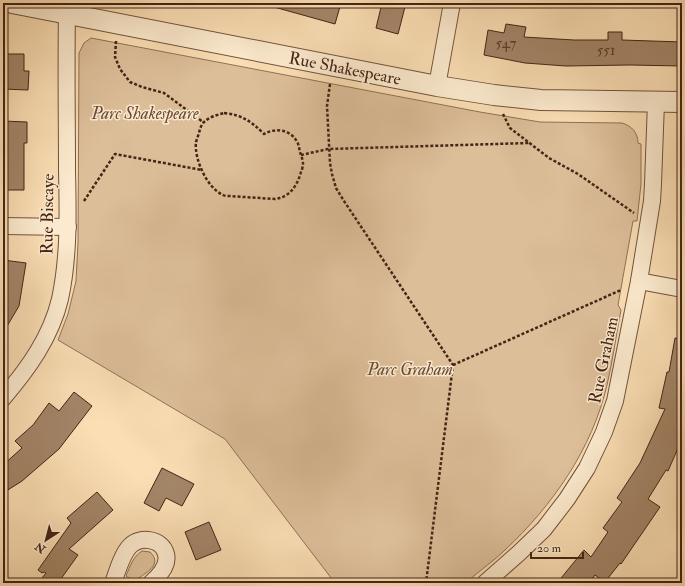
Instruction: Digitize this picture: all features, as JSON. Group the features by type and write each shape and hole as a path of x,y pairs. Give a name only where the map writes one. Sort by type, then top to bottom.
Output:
{"street":[{"name":"Rue Shakespeare","path":"12,3 494,96 541,100 682,102"},
{"path":"437,86 452,3"},
{"name":"Rue Biscaye","path":"3,398 33,360 50,329 60,299 65,268 68,226 67,13"},
{"name":"Rue Graham","path":"485,583 544,529 567,499 587,468 604,432 615,401 639,281 652,201 656,102"},
{"path":"3,226 68,226"},
{"path":"639,281 682,289"},
{"path":"113,583 125,552 137,541 145,540 154,541 161,546 166,553 166,562 163,570 151,583"}],"path":[{"path":"117,23 115,57 120,69 130,82 164,93 203,122"},
{"path":"333,66 327,106 328,150 336,188 453,365 426,583"},
{"path":"494,96 510,128 549,158 578,174 648,223"},
{"path":"224,113 232,114 252,123 264,134 270,130 286,131 296,139 302,155 304,165 298,183 283,198 275,199 229,196 223,195 208,182 197,155 196,143 203,122 216,115 224,113"},
{"path":"302,155 328,150 529,143"},
{"path":"68,226 115,154 202,170"},
{"path":"453,365 639,281"}],"green space":[{"name":"Parc Graham","path":"91,38 480,112 540,122 622,123 634,130 638,143 641,144 641,184 637,221 633,221 618,305 621,310 609,376 600,409 581,453 554,495 523,533 501,554 468,581 464,583 335,583 225,439 58,340 68,314 76,281 78,243 79,53 84,43"},
{"path":"142,551 150,552 154,557 154,565 151,569 134,581 126,576 130,565"}],"building":[{"path":"274,3 341,3 335,24 274,7"},
{"path":"382,3 406,3 398,34 376,28"},
{"path":"506,24 526,27 524,37 574,40 608,40 608,32 622,32 622,40 682,42 682,66 566,66 525,63 484,55 488,30 504,33"},
{"path":"3,54 24,54 24,71 29,71 28,90 3,89"},
{"path":"3,121 27,122 27,143 24,143 24,190 3,190"},
{"path":"3,260 26,263 19,306 3,333"},
{"path":"675,338 682,339 682,439 668,471 666,470 648,499 660,507 621,564 620,563 605,582 595,575 589,583 557,583 584,550 591,557 608,532 603,528 622,502 617,498 640,463 665,409 659,408 667,372 669,372"},
{"path":"74,392 92,406 59,449 22,481 3,493 3,465 22,448 15,441 33,425 49,403 59,411"},
{"path":"162,468 194,484 182,506 166,498 159,511 144,503"},
{"path":"97,492 113,510 69,549 78,555 58,583 38,583 46,573 42,573 38,570 71,523 67,518"},
{"path":"209,522 221,550 196,560 185,532"}],"park label":[{"name":"Parc Shakespeare","path":"145,113"}]}
